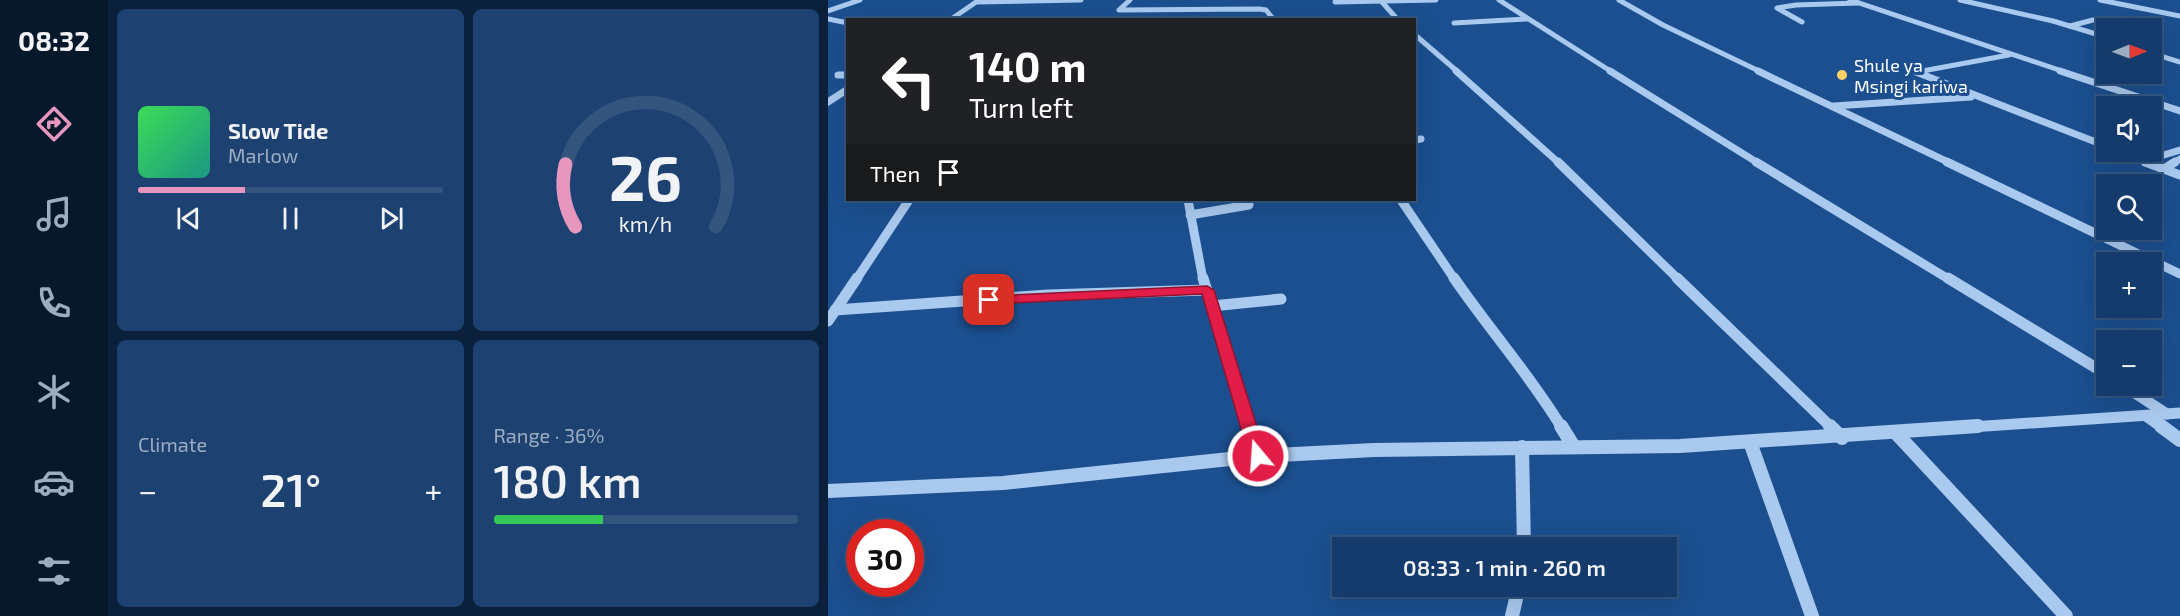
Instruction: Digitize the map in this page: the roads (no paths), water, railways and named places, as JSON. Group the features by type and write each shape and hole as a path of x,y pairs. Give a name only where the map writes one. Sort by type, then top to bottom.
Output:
{"street":[{"path":"828,11 860,0"},
{"path":"953,18 978,1 1081,0"},
{"path":"1131,0 1119,10 1259,9 1266,10 1272,18"},
{"path":"1335,2 1436,0"},
{"path":"1499,0 1574,46 1647,96 2096,368"},
{"path":"1619,0 1663,25 2180,274"},
{"path":"1850,0 2180,111"},
{"path":"1960,0 2096,34"},
{"path":"2100,0 2180,16"},
{"path":"1382,2 1396,18"},
{"path":"1802,22 1777,8 1792,4 1829,6 1859,3"},
{"path":"828,19 846,23"},
{"path":"1454,23 1527,19"},
{"path":"2069,26 2093,20"},
{"path":"1416,36 1533,138 1842,438"},
{"path":"2011,55 1916,72 2096,142"},
{"path":"2162,56 2180,62"},
{"path":"838,75 846,75"},
{"path":"828,102 846,90"},
{"path":"1832,106 1974,96"},
{"path":"2162,156 2180,150"},
{"path":"2164,169 2180,159"},
{"path":"2146,162 2180,175"},
{"path":"828,321 908,201"},
{"path":"1188,201 1207,290 1258,456"},
{"path":"1402,201 1482,319 1538,389 1574,447"},
{"path":"1190,215 1249,206"},
{"path":"834,310 1048,295 1207,290"},
{"path":"1212,306 1281,299"},
{"path":"2142,396 2174,414"},
{"path":"828,491 1003,483 1258,456 1842,438 2174,414"},
{"path":"2146,416 2180,440"},
{"path":"1896,433 2066,616"},
{"path":"1750,442 1812,616"},
{"path":"1522,447 1524,537"},
{"path":"1512,616 1516,597"}],"place":[{"name":"Shule ya Msingi kariwa","path":"1842,75"}]}
